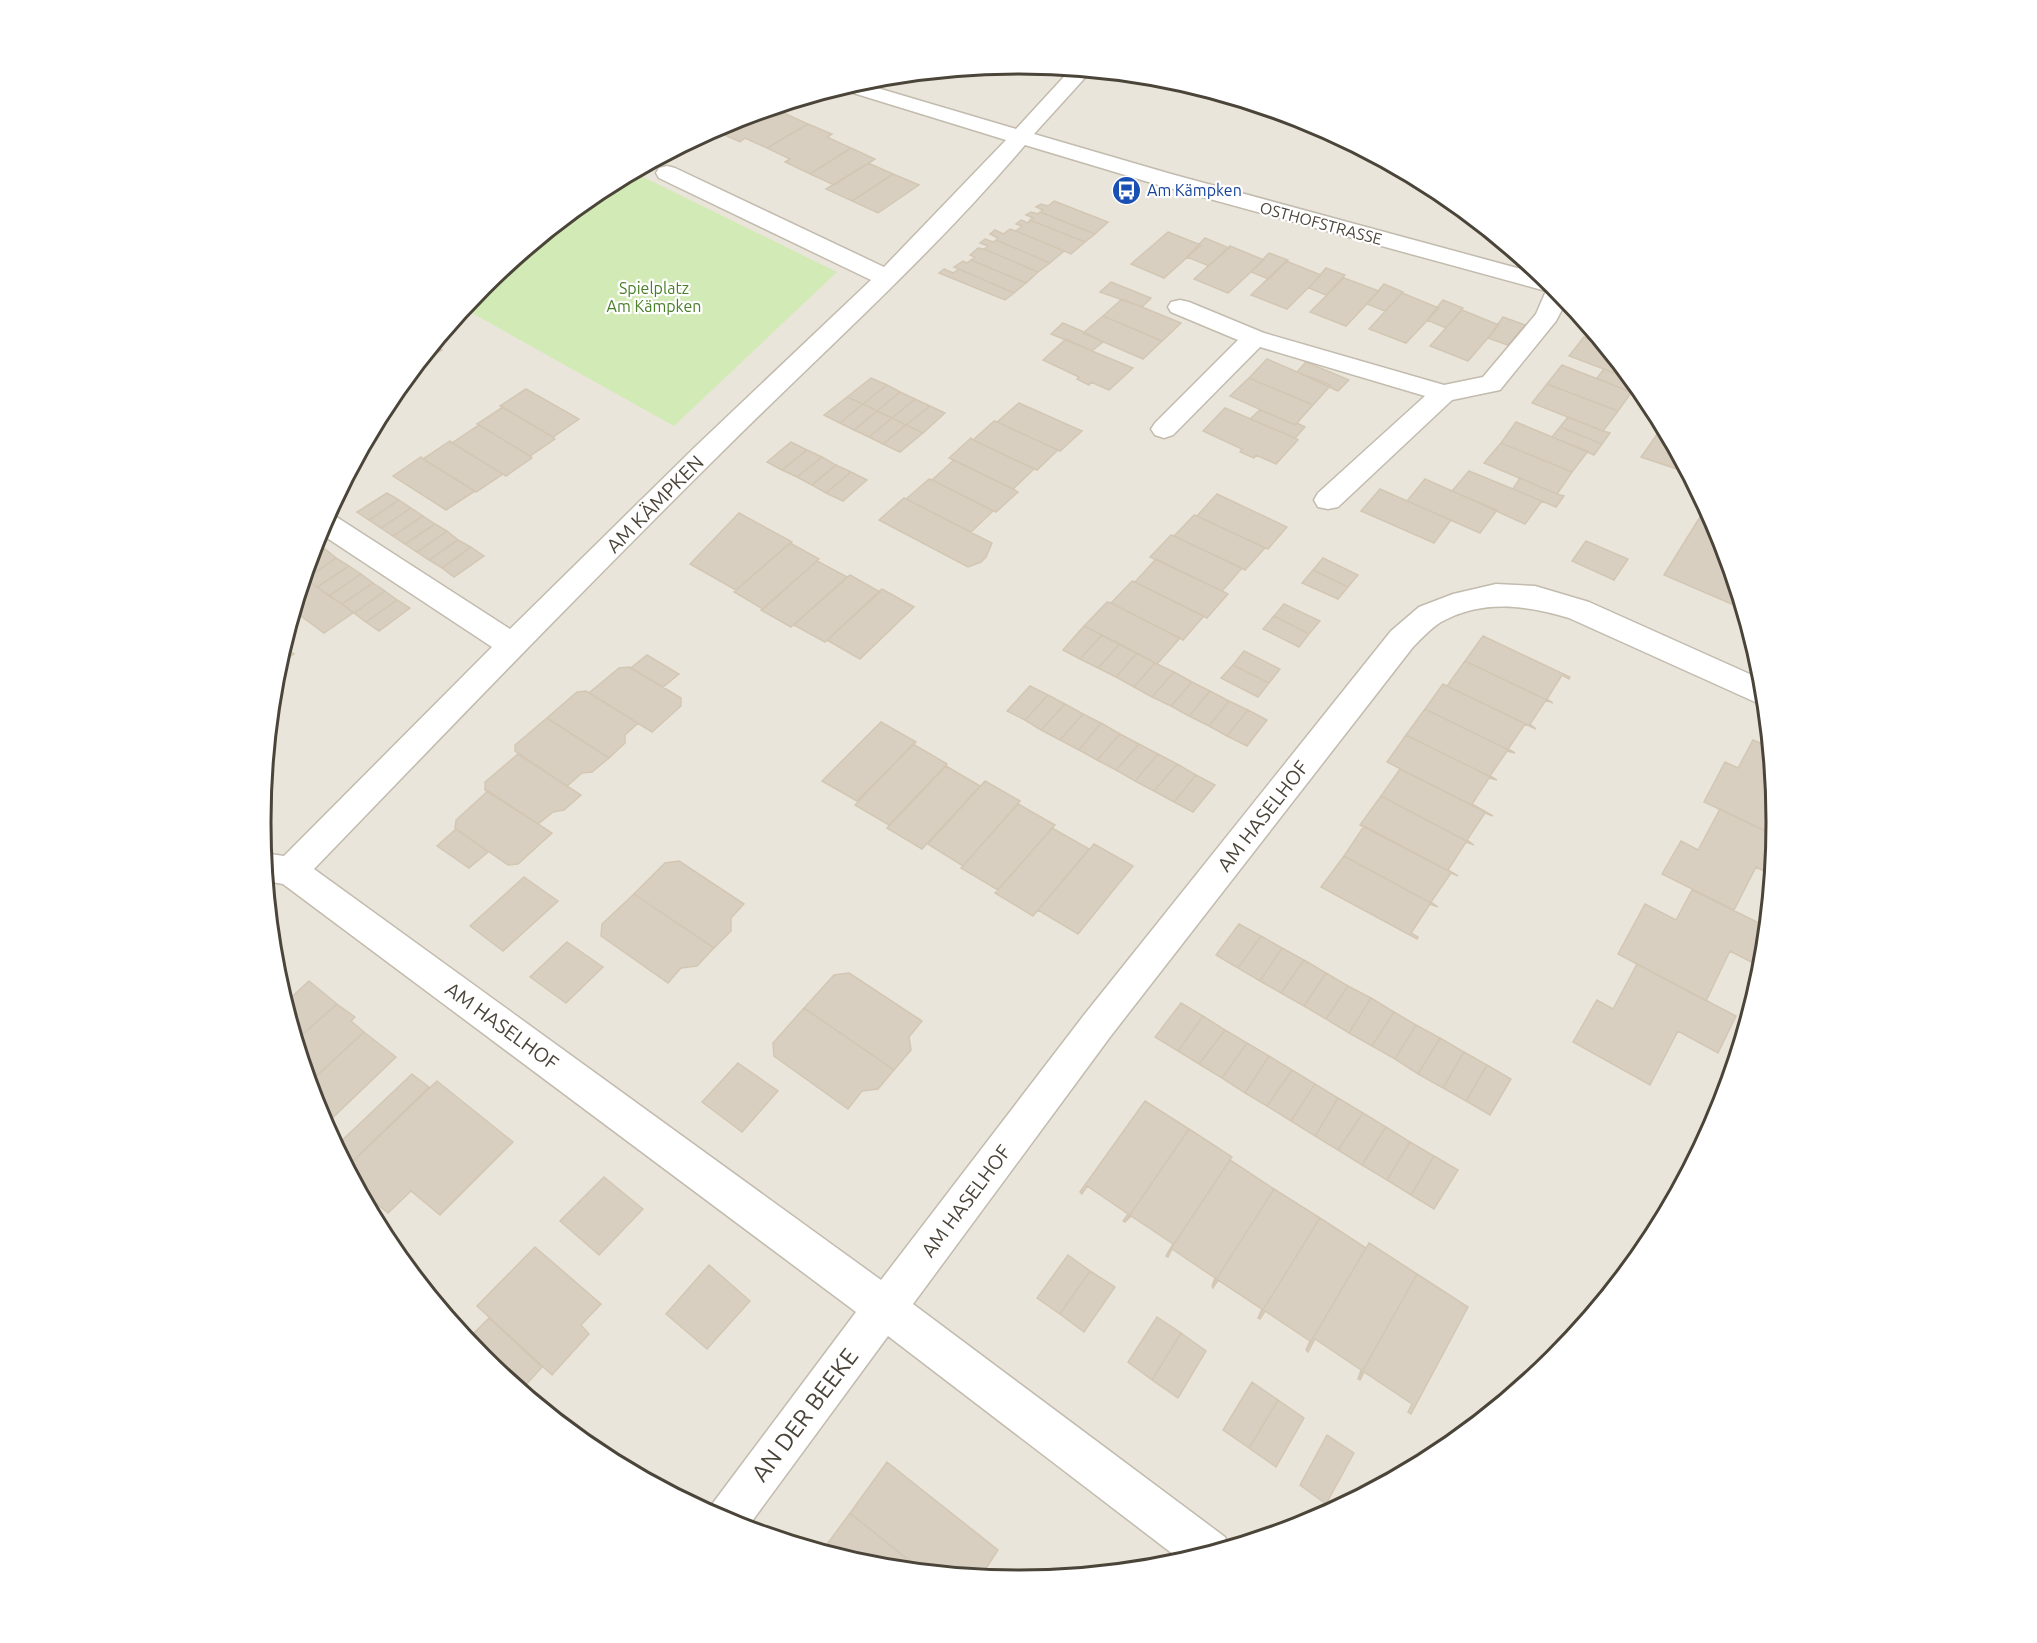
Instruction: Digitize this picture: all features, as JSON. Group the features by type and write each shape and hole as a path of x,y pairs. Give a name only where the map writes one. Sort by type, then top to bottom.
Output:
{"street":[{"name":"AM KÄMPKEN","path":"278,869 512,645 705,453 887,278 999,163 1077,76"},
{"name":"OSTHOFSTRASSE","path":"863,90 1019,138 1534,280"},
{"path":"667,173 887,278"},
{"path":"1180,307 1255,338 1444,393 1491,384 1547,316 1554,300"},
{"path":"1164,429 1255,338"},
{"path":"1328,500 1444,393"},
{"path":"331,527 512,645"},
{"name":"AM HASELHOF","path":"886,1309 1104,1017 1402,639 1430,615 1463,601 1496,594 1535,597 1579,610 1754,690"},
{"name":"AM HASELHOF","path":"278,869 886,1309 1202,1546"},
{"name":"AN DER BEEKE","path":"731,1512 886,1309"}],"shaded area":[{"path":"970,75 1067,75 1116,80 1212,99 1259,113 1305,130 1393,174 1474,228 1512,259 1581,328 1612,366 1666,448 1689,491 1710,535 1741,628 1760,724 1765,773 1765,870 1760,919 1741,1015 1727,1062 1710,1108 1666,1196 1612,1277 1581,1315 1512,1384 1474,1415 1392,1469 1349,1492 1305,1513 1212,1544 1116,1563 1018,1570 921,1563 825,1544 778,1530 732,1513 644,1469 563,1415 525,1384 456,1315 425,1277 371,1195 348,1152 327,1108 296,1015 277,919 272,870 270,822 277,724 296,628 310,581 327,535 371,447 425,366 456,328 525,259 563,228 644,174 688,151 732,130 825,99 921,80"}],"green space":[{"name":"Spielplatz Am Kämpken","path":"641,176 837,272 674,426 471,313 525,259 563,228"}],"building":[{"path":"784,113 808,124 767,148 745,138 740,142 723,134 775,114 779,116"},
{"path":"808,124 832,134 827,137 851,148 810,174 785,162 790,159 767,148"},
{"path":"851,148 875,159 834,185 810,174"},
{"path":"868,163 893,174 852,201 826,189"},
{"path":"893,174 919,185 878,213 852,201"},
{"path":"1054,201 1108,222 1095,234 1040,212 1043,210 1036,207 1041,204 1048,206"},
{"path":"1031,212 1038,214 1040,212 1095,234 1085,242 1030,220 1033,218 1026,215"},
{"path":"1021,220 1028,223 1030,220 1085,242 1071,254 1016,231 1022,226 1016,224"},
{"path":"1010,229 1064,251 1050,263 996,240 998,238 990,234 995,230 1003,234"},
{"path":"1168,232 1201,245 1164,278 1131,264"},
{"path":"1205,238 1229,248 1209,266 1187,257"},
{"path":"985,239 993,242 996,240 1050,263 1038,272 984,249 988,246 980,243"},
{"path":"1230,246 1264,260 1228,293 1194,279"},
{"path":"978,248 1038,272 1026,283 971,260 975,257 970,255"},
{"path":"1269,253 1288,260 1269,279 1251,272"},
{"path":"971,260 1026,283 1014,293 954,267 963,261 967,263"},
{"path":"1286,261 1321,275 1287,309 1251,295"},
{"path":"1326,268 1345,275 1326,295 1309,288"},
{"path":"944,269 953,273 959,269 1014,293 1005,300 939,273"},
{"path":"1344,278 1379,291 1346,326 1310,312"},
{"path":"1111,282 1151,298 1142,307 1100,292"},
{"path":"1384,284 1403,292 1385,311 1367,304"},
{"path":"1402,293 1439,308 1406,343 1369,329"},
{"path":"1122,299 1181,323 1162,341 1103,316"},
{"path":"1443,300 1463,308 1446,328 1427,320"},
{"path":"1462,310 1499,325 1468,361 1430,346"},
{"path":"1103,316 1162,341 1143,359 1083,333"},
{"path":"1503,317 1525,325 1508,345 1488,338"},
{"path":"1063,323 1103,342 1092,351 1051,334"},
{"path":"1584,337 1590,340 1618,374 1569,356"},
{"path":"1066,339 1133,368 1109,390 1091,382 1089,385 1077,379 1079,377 1043,360"},
{"path":"1267,359 1331,385 1313,405 1249,378"},
{"path":"1306,362 1349,380 1338,391 1297,372"},
{"path":"1562,365 1631,393 1618,411 1547,384"},
{"path":"1604,369 1618,374 1630,392 1597,378"},
{"path":"871,378 887,385 863,404 847,397"},
{"path":"1249,378 1313,405 1295,425 1230,396"},
{"path":"1547,384 1618,411 1603,431 1532,403"},
{"path":"887,385 900,392 877,411 863,404"},
{"path":"526,389 579,419 553,437 500,406"},
{"path":"900,392 915,399 892,418 877,411"},
{"path":"847,397 863,404 840,423 824,415"},
{"path":"915,399 930,406 906,425 892,418"},
{"path":"1019,403 1082,431 1060,451 997,422"},
{"path":"863,404 877,411 854,430 840,423"},
{"path":"930,406 945,413 923,433 906,425"},
{"path":"503,407 555,439 530,456 477,424"},
{"path":"1225,408 1298,440 1276,464 1256,455 1254,458 1240,452 1242,449 1203,431"},
{"path":"1260,410 1305,427 1295,438 1250,419"},
{"path":"877,411 892,418 869,437 854,430"},
{"path":"1568,417 1610,433 1602,444 1560,427"},
{"path":"892,418 906,425 883,444 869,437"},
{"path":"994,421 1058,450 1037,470 973,440"},
{"path":"1516,422 1588,451 1572,472 1501,443"},
{"path":"479,425 532,458 506,476 452,443"},
{"path":"906,425 923,433 900,452 883,444"},
{"path":"1560,427 1602,444 1594,455 1552,437"},
{"path":"1657,434 1677,469 1641,457"},
{"path":"971,438 1034,469 1013,489 949,458"},
{"path":"450,441 503,474 476,492 423,459"},
{"path":"791,442 807,450 782,470 767,462"},
{"path":"1501,443 1572,472 1557,494 1484,463"},
{"path":"807,450 822,457 797,477 782,470"},
{"path":"421,457 475,491 446,510 393,476"},
{"path":"822,457 836,465 812,485 797,477"},
{"path":"954,460 1018,492 996,512 932,480"},
{"path":"836,465 851,472 826,493 812,485"},
{"path":"1469,471 1542,501 1525,524 1452,491"},
{"path":"851,472 867,480 843,501 826,493"},
{"path":"1520,478 1564,496 1556,507 1513,489"},
{"path":"929,479 993,511 971,532 906,499"},
{"path":"1425,479 1497,510 1480,533 1407,501"},
{"path":"1380,489 1451,520 1434,543 1361,511"},
{"path":"387,493 399,500 369,520 357,512"},
{"path":"1217,494 1287,527 1268,549 1197,516"},
{"path":"904,498 992,543 986,557 981,562 968,567 879,520"},
{"path":"399,500 411,508 381,528 369,520"},
{"path":"411,508 423,516 393,536 381,528"},
{"path":"739,513 792,542 736,590 690,564"},
{"path":"1194,515 1265,548 1245,570 1174,536"},
{"path":"423,516 435,524 405,544 393,536"},
{"path":"1700,517 1702,518 1734,605 1664,575"},
{"path":"435,524 447,531 417,552 405,544"},
{"path":"447,531 458,540 429,560 417,552"},
{"path":"1171,535 1242,568 1222,591 1150,557"},
{"path":"458,540 471,547 442,568 429,560"},
{"path":"1586,541 1628,559 1614,580 1572,561"},
{"path":"790,543 819,559 763,609 734,592"},
{"path":"471,547 484,556 454,577 442,568"},
{"path":"325,549 336,558 312,575 321,552"},
{"path":"336,558 349,566 317,587 310,582 312,575"},
{"path":"1323,558 1358,575 1348,587 1313,570"},
{"path":"1156,559 1228,594 1207,618 1135,582"},
{"path":"817,561 847,577 791,627 761,610"},
{"path":"349,566 361,574 329,596 317,587"},
{"path":"1313,570 1348,587 1338,599 1302,583"},
{"path":"361,574 373,583 342,604 329,596"},
{"path":"850,575 880,592 825,642 794,625"},
{"path":"1132,581 1204,616 1183,640 1111,603"},
{"path":"310,582 353,613 324,633 300,615"},
{"path":"373,583 385,591 354,613 342,604"},
{"path":"882,589 914,607 860,659 827,640"},
{"path":"385,591 397,600 366,622 354,613"},
{"path":"397,600 410,608 379,631 366,622"},
{"path":"1107,602 1180,638 1157,664 1084,626"},
{"path":"1284,604 1320,621 1309,634 1274,616"},
{"path":"1274,616 1309,634 1299,647 1263,629"},
{"path":"1084,626 1102,635 1080,659 1063,650"},
{"path":"1102,635 1120,644 1098,668 1080,659"},
{"path":"1483,636 1570,677 1569,679 1562,675 1547,699 1553,703 1465,661"},
{"path":"1120,644 1137,653 1116,677 1098,668"},
{"path":"1244,651 1280,669 1269,683 1233,665"},
{"path":"1137,653 1155,663 1134,687 1116,677"},
{"path":"647,655 679,674 663,687 631,668"},
{"path":"1465,661 1553,703 1546,700 1530,724 1536,729 1447,686"},
{"path":"1155,663 1174,672 1152,697 1134,687"},
{"path":"1233,665 1269,683 1258,697 1221,678"},
{"path":"629,667 681,698 681,706 652,732 589,693 619,668"},
{"path":"1174,672 1192,682 1171,706 1152,697"},
{"path":"1192,682 1210,691 1189,716 1171,706"},
{"path":"1443,684 1536,729 1525,724 1508,749 1515,753 1425,709"},
{"path":"1030,686 1048,695 1025,720 1007,711"},
{"path":"586,691 638,723 625,735 625,743 609,758 547,718 577,692"},
{"path":"1210,691 1229,701 1209,726 1189,716"},
{"path":"1048,695 1065,704 1041,730 1025,720"},
{"path":"1229,701 1248,710 1227,736 1209,726"},
{"path":"1065,704 1083,714 1060,740 1041,730"},
{"path":"1425,709 1515,753 1507,751 1490,776 1497,780 1406,735"},
{"path":"1248,710 1267,720 1247,746 1227,736"},
{"path":"1083,714 1101,723 1079,750 1060,740"},
{"path":"547,718 609,758 592,772 582,773 567,786 515,751 515,745"},
{"path":"881,722 916,742 857,801 822,781"},
{"path":"1101,723 1120,734 1097,760 1079,750"},
{"path":"1120,734 1139,744 1116,770 1097,760"},
{"path":"1406,735 1497,780 1489,778 1472,804 1493,816 1387,762"},
{"path":"1753,740 1762,744 1766,831 1704,802 1725,762 1738,768"},
{"path":"913,744 947,764 889,825 855,805"},
{"path":"1139,744 1158,754 1135,781 1116,770"},
{"path":"518,754 581,795 564,810 553,812 538,824 485,790 485,782"},
{"path":"1158,754 1177,764 1154,791 1135,781"},
{"path":"1177,764 1196,775 1174,802 1154,791"},
{"path":"946,766 980,786 922,849 887,828"},
{"path":"1400,769 1493,816 1485,813 1467,840 1474,845 1381,796"},
{"path":"1196,775 1215,785 1193,812 1174,802"},
{"path":"985,781 1020,801 963,866 928,844"},
{"path":"488,791 552,833 518,864 508,865 455,828 456,820"},
{"path":"1381,796 1474,845 1466,842 1448,870 1458,876 1360,825"},
{"path":"1018,804 1055,825 998,890 961,868"},
{"path":"1720,809 1766,831 1765,871 1756,867 1734,910 1662,874 1681,841 1698,850"},
{"path":"1364,826 1458,876 1451,873 1431,902 1438,907 1344,856"},
{"path":"1052,828 1089,849 1033,916 995,893"},
{"path":"456,829 488,852 469,868 437,846"},
{"path":"1094,844 1133,866 1078,934 1038,910"},
{"path":"1344,856 1438,907 1430,904 1411,933 1418,937 1417,939 1321,887"},
{"path":"679,861 744,904 731,918 731,931 714,948 634,894 665,863"},
{"path":"524,877 558,901 503,951 470,926"},
{"path":"1692,890 1759,923 1753,963 1730,951 1706,1001 1618,954 1645,904 1676,920"},
{"path":"634,894 714,948 697,966 681,968 668,983 601,936 602,924"},
{"path":"1239,924 1261,936 1238,968 1216,955"},
{"path":"1261,936 1282,948 1260,981 1238,968"},
{"path":"567,942 603,967 566,1003 530,977"},
{"path":"1282,948 1304,960 1281,993 1260,981"},
{"path":"1304,960 1326,973 1304,1006 1281,993"},
{"path":"1637,964 1736,1016 1718,1053 1678,1031 1650,1085 1573,1042 1597,1000 1613,1009"},
{"path":"849,973 922,1021 909,1037 911,1050 894,1070 804,1008 834,975"},
{"path":"1326,973 1348,986 1326,1019 1304,1006"},
{"path":"309,981 337,1004 302,1035 292,997"},
{"path":"1348,986 1371,998 1349,1033 1326,1019"},
{"path":"1371,998 1394,1012 1372,1046 1349,1033"},
{"path":"1181,1003 1203,1016 1178,1051 1155,1037"},
{"path":"337,1004 355,1017 351,1021 364,1032 316,1077 302,1035"},
{"path":"804,1008 894,1070 878,1089 862,1091 848,1109 774,1056 773,1043"},
{"path":"1394,1012 1416,1025 1395,1059 1372,1046"},
{"path":"1203,1016 1225,1030 1199,1064 1178,1051"},
{"path":"1416,1025 1440,1038 1418,1074 1395,1059"},
{"path":"1225,1030 1247,1043 1222,1078 1199,1064"},
{"path":"364,1032 396,1057 332,1118 316,1077"},
{"path":"1440,1038 1464,1052 1443,1088 1418,1074"},
{"path":"1247,1043 1269,1056 1245,1093 1222,1078"},
{"path":"1464,1052 1487,1065 1466,1101 1443,1088"},
{"path":"1269,1056 1292,1070 1267,1106 1245,1093"},
{"path":"738,1063 778,1091 742,1132 702,1102"},
{"path":"1487,1065 1511,1079 1490,1115 1466,1101"},
{"path":"1292,1070 1315,1084 1291,1121 1267,1106"},
{"path":"412,1074 429,1087 353,1161 342,1140"},
{"path":"437,1081 513,1142 440,1215 411,1191 388,1213 376,1203 353,1161"},
{"path":"1315,1084 1338,1098 1315,1136 1291,1121"},
{"path":"1338,1098 1363,1113 1338,1150 1315,1136"},
{"path":"1145,1101 1189,1129 1125,1222 1123,1221 1128,1214 1087,1186 1082,1194 1080,1192"},
{"path":"1363,1113 1386,1127 1362,1165 1338,1150"},
{"path":"1386,1127 1410,1142 1387,1180 1362,1165"},
{"path":"1189,1129 1232,1157 1166,1256 1173,1244 1131,1216 1125,1222"},
{"path":"1410,1142 1434,1156 1411,1195 1387,1180"},
{"path":"1434,1156 1458,1170 1434,1209 1411,1195"},
{"path":"1230,1160 1274,1189 1212,1286 1215,1278 1172,1249 1168,1257 1166,1256"},
{"path":"604,1177 643,1209 599,1255 560,1221"},
{"path":"1274,1189 1320,1218 1258,1318 1262,1309 1218,1280 1213,1288 1212,1286"},
{"path":"1320,1218 1366,1248 1306,1350 1310,1341 1265,1311 1260,1319 1258,1318"},
{"path":"1369,1243 1417,1274 1358,1379 1361,1370 1315,1339 1308,1352 1306,1350"},
{"path":"535,1247 601,1304 581,1325 589,1334 552,1375 477,1306"},
{"path":"1068,1255 1090,1271 1060,1314 1037,1298"},
{"path":"709,1265 750,1301 707,1349 666,1314"},
{"path":"1090,1271 1115,1287 1084,1332 1060,1314"},
{"path":"1417,1274 1468,1307 1411,1414 1408,1412 1412,1404 1364,1372 1360,1380 1358,1379"},
{"path":"1157,1317 1181,1333 1152,1380 1128,1362"},
{"path":"489,1318 542,1367 526,1385 474,1333"},
{"path":"1181,1333 1206,1351 1178,1398 1152,1380"},
{"path":"1252,1382 1278,1400 1249,1448 1223,1430"},
{"path":"1278,1400 1304,1418 1276,1467 1249,1448"},
{"path":"1327,1435 1354,1453 1327,1503 1300,1485"},
{"path":"887,1462 998,1550 986,1569 910,1561 850,1513"},
{"path":"850,1513 910,1561 873,1555 827,1544"}],"place":[{"name":"Am Kämpken","path":"1126,190"}]}
